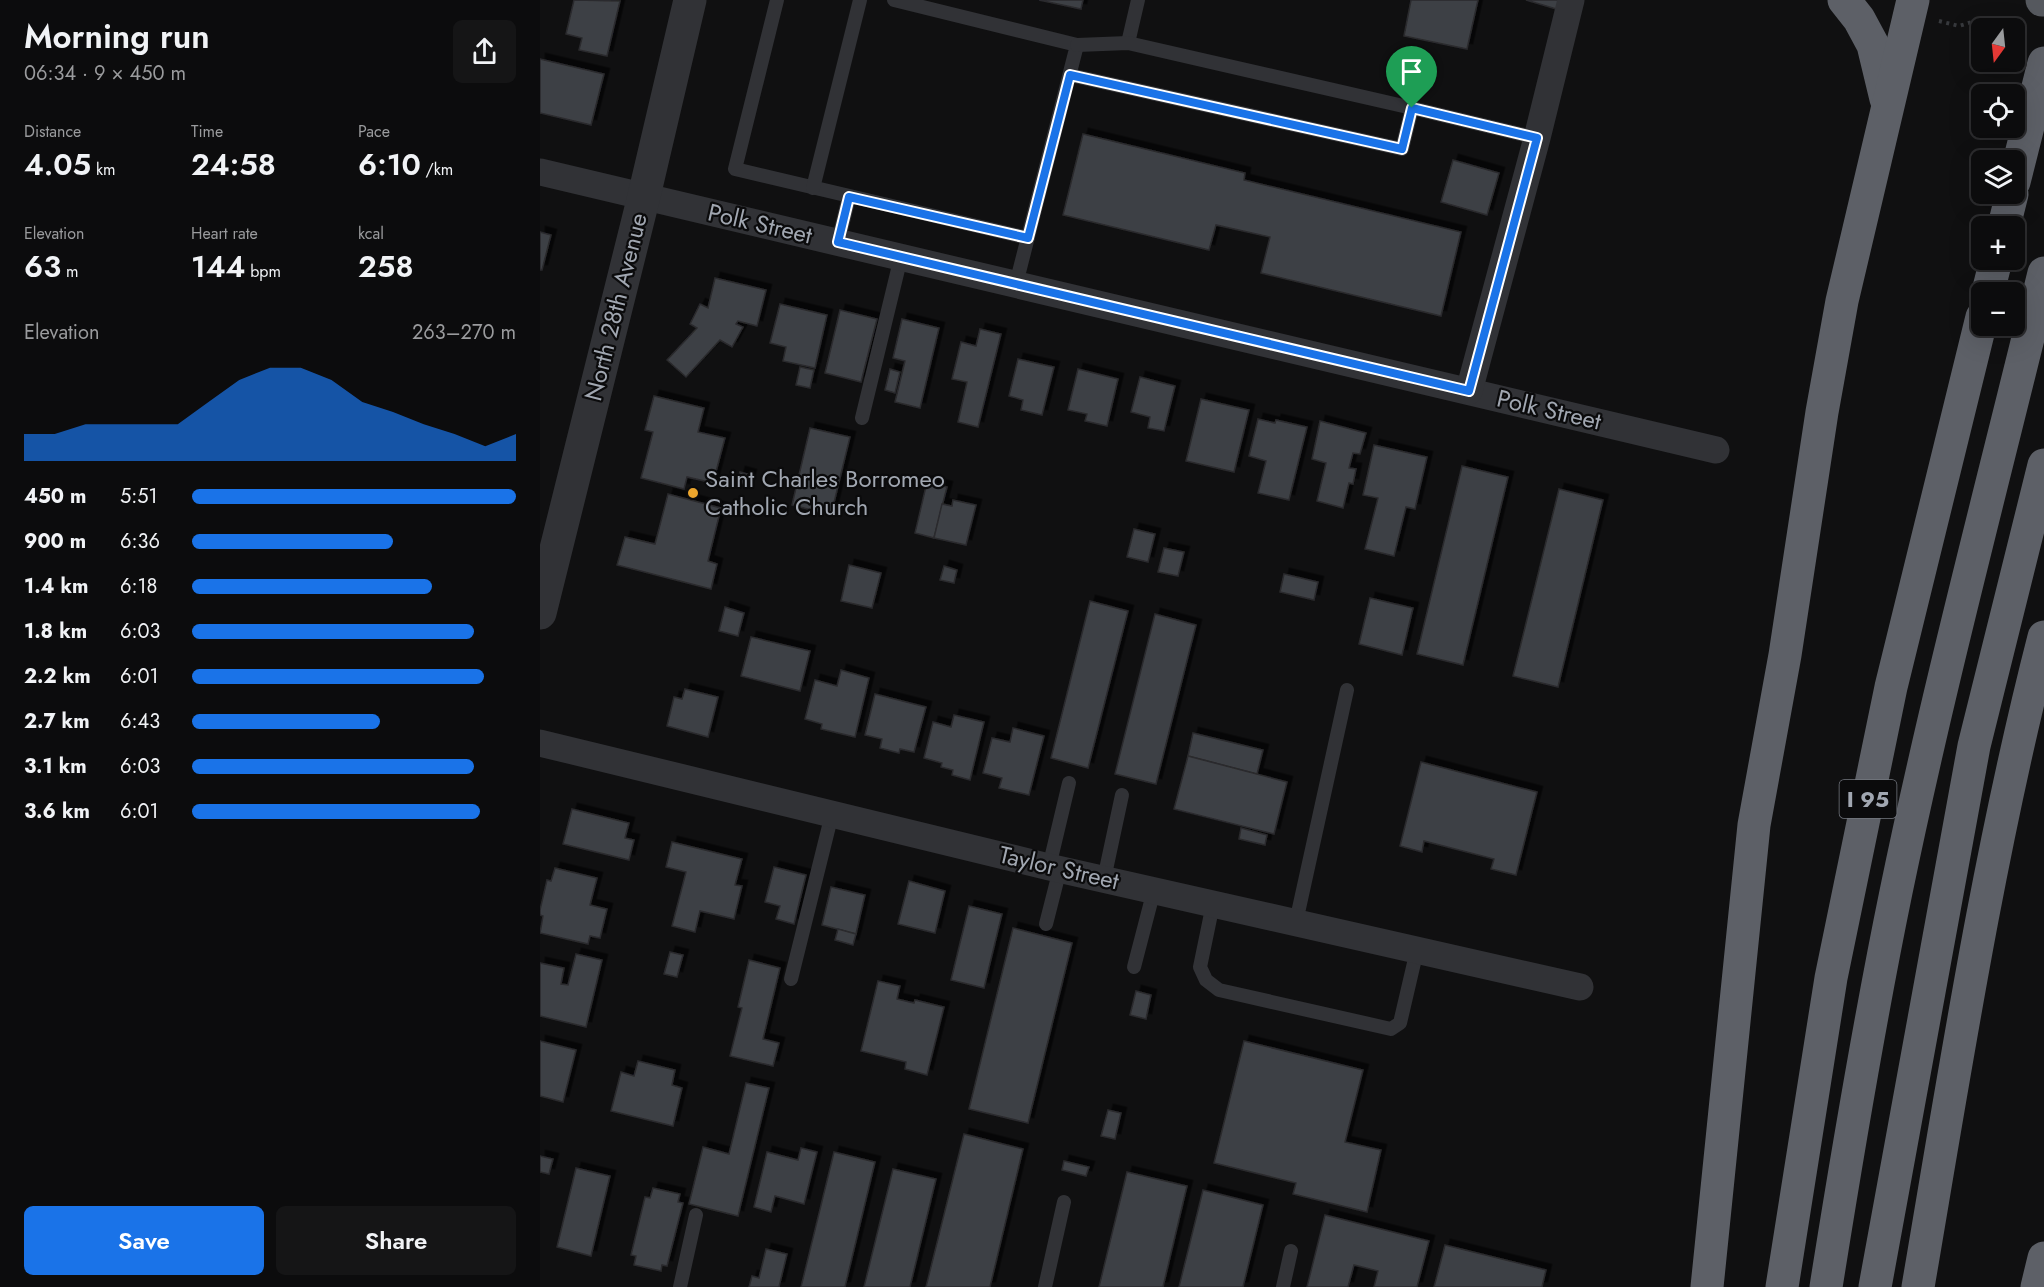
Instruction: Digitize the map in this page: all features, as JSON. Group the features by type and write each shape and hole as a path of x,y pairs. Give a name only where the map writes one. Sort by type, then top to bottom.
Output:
{"highway":[{"path":"1844,0 1873,45 1888,106"},
{"path":"1707,1287 1754,825 1785,655 1822,412 1842,301 1913,0"},
{"path":"2022,150 2044,63"},
{"path":"1826,1287 1848,1151 1896,893 1928,749 2044,273"},
{"name":"I 95","path":"1782,1287 1836,955 1892,687 1977,336"},
{"path":"1875,1287 1974,746 2044,465"},
{"path":"1918,1287 1967,996 2026,708 2044,637"},
{"path":"2037,1287 2044,1258"}],"street":[{"name":"North 28th Avenue","path":"540,613 644,196 690,0"},
{"path":"1469,391 1537,138 1571,0"},
{"name":"Polk Street","path":"540,172 1716,450"},
{"name":"Taylor Street","path":"540,743 1055,868 1580,987"}],"lane":[{"path":"777,0 735,169 1028,238"},
{"path":"813,188 860,0"},
{"path":"894,0 1077,45 1128,43 1537,138"},
{"path":"1128,43 1138,0"},
{"path":"1016,284 1077,45"},
{"path":"1070,75 1402,149 1412,108"},
{"path":"838,242 849,197"},
{"path":"862,418 901,257"},
{"path":"1296,922 1347,690"},
{"path":"1046,924 1069,783"},
{"path":"1104,879 1122,795"},
{"path":"791,979 832,814"},
{"path":"1134,967 1154,890"},
{"path":"1213,904 1200,967 1206,980 1219,990 1355,1022 1391,1029 1400,1023 1417,950"},
{"path":"1045,1287 1064,1202"},
{"path":"680,1287 696,1215"},
{"path":"1283,1287 1291,1251"}],"building":[{"path":"574,0 620,1 607,56 579,50 582,38 566,34"},
{"path":"1039,0 1083,0 1081,9"},
{"path":"1411,0 1478,0 1467,49 1404,36"},
{"path":"1526,0 1566,0 1563,11"},
{"path":"540,59 604,74 591,125 540,113"},
{"path":"1083,134 1245,173 1244,180 1461,232 1441,316 1261,273 1270,237 1216,225 1209,250 1063,215"},
{"path":"1453,160 1499,173 1487,215 1441,202"},
{"path":"540,232 551,235 542,270 540,270"},
{"path":"715,278 766,290 757,326 738,321 736,324 743,327 732,347 720,340 686,377 667,360 697,328 690,324 700,304 708,308"},
{"path":"780,304 827,315 815,368 783,361 786,347 770,343"},
{"path":"840,310 877,319 861,382 825,373"},
{"path":"902,319 939,328 920,408 895,402 905,361 893,358"},
{"path":"980,329 1001,334 978,427 958,422 967,382 952,379 961,342 976,346"},
{"path":"1018,359 1054,367 1042,415 1021,410 1023,400 1009,396"},
{"path":"800,367 814,370 810,388 796,385"},
{"path":"890,369 900,372 895,393 885,390"},
{"path":"1078,369 1118,379 1107,426 1085,421 1087,414 1068,410"},
{"path":"1140,377 1175,386 1164,431 1148,428 1150,417 1131,412"},
{"path":"654,396 704,408 698,432 725,438 713,483 687,477 684,489 641,478 653,432 645,430"},
{"path":"1201,399 1249,410 1234,472 1186,461"},
{"path":"1258,419 1275,423 1276,420 1307,427 1289,500 1258,493 1266,461 1249,456"},
{"path":"1320,421 1366,433 1360,454 1353,453 1349,468 1356,469 1353,484 1349,483 1343,508 1317,501 1326,463 1312,459"},
{"path":"810,428 850,437 831,515 792,505"},
{"path":"1374,445 1427,457 1415,509 1406,507 1394,556 1365,549 1378,498 1363,495"},
{"path":"1462,466 1508,477 1463,665 1417,654"},
{"path":"740,472 751,475 748,485 737,482"},
{"path":"927,482 947,487 934,538 915,533"},
{"path":"1559,489 1603,500 1558,687 1513,676"},
{"path":"668,494 721,508 708,561 717,564 711,589 617,565 625,537 655,544"},
{"path":"953,500 976,505 966,545 934,538 942,504 952,506"},
{"path":"1134,529 1155,534 1148,562 1127,557"},
{"path":"1164,548 1184,552 1178,576 1158,572"},
{"path":"849,565 881,573 872,608 841,601"},
{"path":"944,566 957,570 954,583 940,580"},
{"path":"1284,574 1318,582 1314,600 1280,592"},
{"path":"1370,598 1413,608 1402,655 1359,644"},
{"path":"1090,601 1128,611 1088,768 1051,758"},
{"path":"725,607 744,613 738,636 719,631"},
{"path":"1155,614 1196,625 1156,784 1115,774"},
{"path":"751,637 810,651 800,691 741,676"},
{"path":"841,670 869,678 855,737 821,729 822,724 805,719 815,680 837,686"},
{"path":"685,689 718,697 708,737 667,726 674,697 682,699"},
{"path":"875,694 926,707 914,752 900,749 899,753 880,748 882,739 865,735"},
{"path":"954,715 984,722 970,780 952,775 953,770 941,767 942,763 924,758 933,722 951,727"},
{"path":"1013,728 1044,736 1029,795 999,788 1002,778 983,773 992,738 1010,742"},
{"path":"1193,733 1263,750 1257,774 1188,756"},
{"path":"1188,756 1287,782 1274,834 1174,809"},
{"path":"1421,762 1537,792 1516,875 1491,869 1494,859 1424,841 1422,852 1400,846"},
{"path":"572,809 629,823 625,838 634,840 629,860 563,844"},
{"path":"1241,828 1267,835 1265,845 1239,839"},
{"path":"672,842 742,859 735,885 742,886 734,919 700,911 695,932 672,926 686,872 666,867"},
{"path":"774,867 806,875 794,924 776,919 780,906 765,902"},
{"path":"555,868 597,878 590,905 607,909 600,938 590,936 588,944 540,933 543,916 540,915 540,910 547,880 551,881"},
{"path":"909,881 945,891 935,933 898,924"},
{"path":"831,887 865,895 856,934 822,925"},
{"path":"969,906 1002,914 984,988 951,980"},
{"path":"1013,928 1072,943 1028,1123 969,1109"},
{"path":"838,929 856,934 853,945 835,940"},
{"path":"670,952 683,955 677,977 664,974"},
{"path":"576,954 602,960 586,1027 540,1016 540,963 564,968 561,984 568,985"},
{"path":"749,960 780,968 763,1039 779,1043 773,1066 730,1056 742,1008 738,1007"},
{"path":"878,981 900,986 897,999 914,1003 915,1000 944,1007 927,1075 905,1069 906,1062 861,1051"},
{"path":"1136,991 1151,995 1146,1019 1130,1015"},
{"path":"540,1041 576,1050 563,1102 540,1096"},
{"path":"1244,1041 1363,1070 1345,1142 1381,1150 1367,1212 1293,1194 1296,1183 1214,1163"},
{"path":"638,1061 675,1070 672,1085 682,1088 673,1126 611,1111 621,1072 634,1076"},
{"path":"746,1083 769,1088 738,1216 689,1204 703,1147 729,1154"},
{"path":"1108,1110 1121,1113 1115,1139 1101,1136"},
{"path":"964,1134 1023,1149 990,1287 926,1287"},
{"path":"801,1148 817,1152 804,1204 775,1196 771,1212 754,1207 767,1152 798,1160"},
{"path":"834,1152 875,1162 845,1287 801,1287"},
{"path":"540,1156 553,1159 549,1174 540,1172"},
{"path":"1064,1161 1089,1167 1086,1176 1062,1170"},
{"path":"576,1168 610,1176 591,1256 557,1247"},
{"path":"893,1169 936,1179 910,1287 864,1287"},
{"path":"1127,1172 1187,1186 1163,1287 1099,1287"},
{"path":"653,1188 680,1194 678,1202 683,1203 667,1266 662,1265 661,1271 634,1265 636,1256 631,1255 645,1197 650,1198"},
{"path":"1203,1190 1263,1205 1243,1287 1179,1287"},
{"path":"1325,1215 1429,1241 1417,1287 1374,1287 1378,1271 1354,1265 1348,1287 1307,1287"},
{"path":"1445,1245 1546,1270 1542,1287 1434,1287"},
{"path":"766,1249 787,1254 779,1287 749,1287 752,1276 759,1278"}],"place":[{"name":"Saint Charles Borromeo Catholic Church","path":"693,493"}],"route":[{"path":"1070,75 1402,149 1412,108 1537,138 1469,391 838,242 849,197 1028,238 1070,75"}]}
